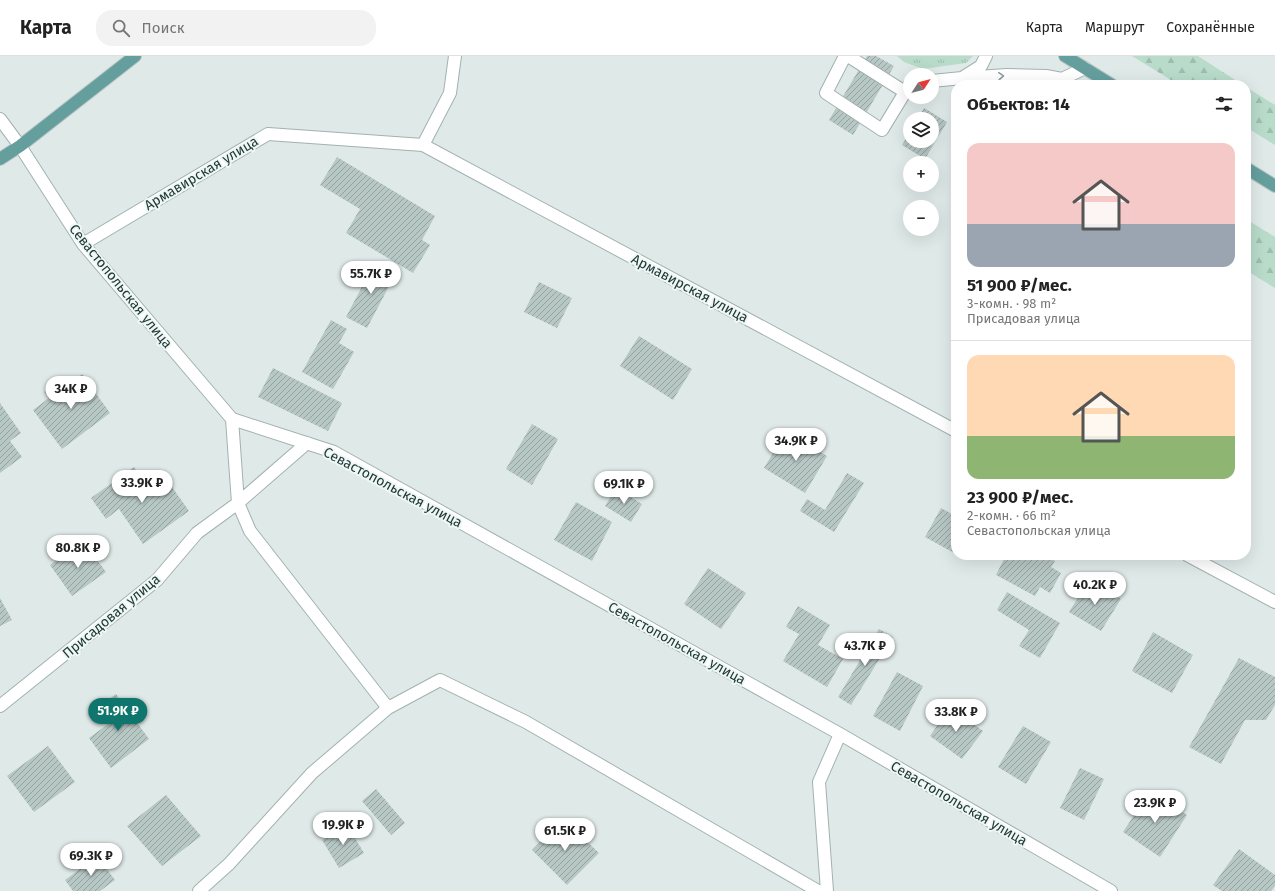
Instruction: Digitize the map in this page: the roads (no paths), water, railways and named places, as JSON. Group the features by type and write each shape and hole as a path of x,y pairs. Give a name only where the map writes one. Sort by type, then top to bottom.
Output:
{"main road":[{"path":"0,159 20,146 135,56"},
{"path":"1065,56 1104,80"},
{"path":"1251,171 1275,186"}],"street":[{"path":"423,146 450,93 456,56"},
{"path":"903,86 846,56 826,93 882,130 903,95"},
{"path":"962,78 981,66 986,56"},
{"path":"939,80 1007,75 1046,76 1062,79 1085,68"},
{"name":"Севастопольская улица","path":"0,119 20,146 83,244 232,419 334,452 840,734 1111,891"},
{"name":"Армавирская улица","path":"83,244 268,134 423,146 951,428"},
{"path":"232,419 238,503 250,531 388,708"},
{"name":"Присадовая улица","path":"0,706 157,580 198,533 238,503 307,443"},
{"path":"1196,560 1275,602"},
{"path":"199,891 229,864 312,772 388,708 440,680 526,722 818,891"},
{"path":"827,891 819,782 840,734"}]}
